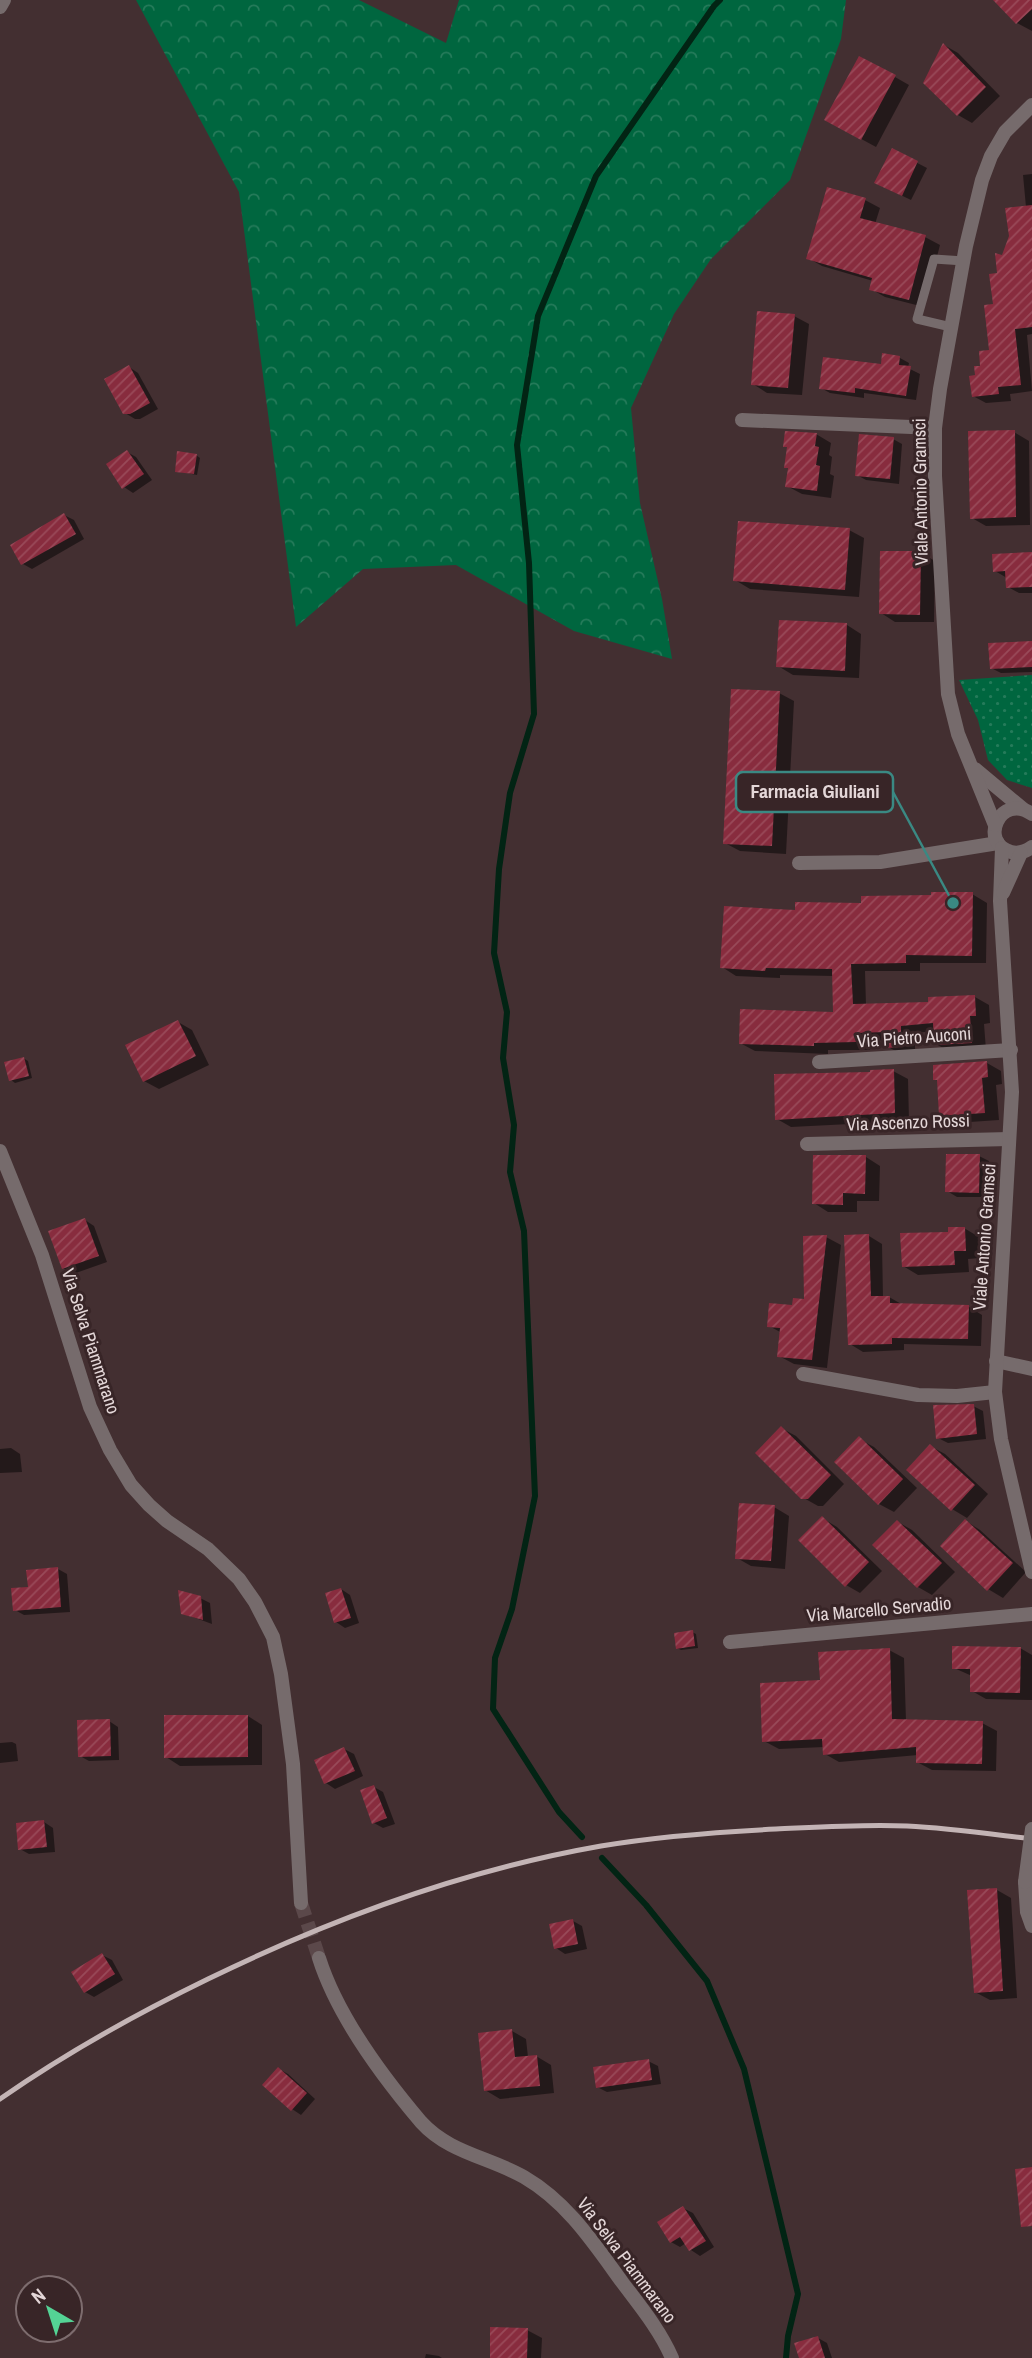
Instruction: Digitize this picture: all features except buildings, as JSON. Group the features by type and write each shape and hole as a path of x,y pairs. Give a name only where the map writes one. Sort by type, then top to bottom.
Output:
{"street":[{"path":"0,7 4,0"},
{"name":"Viale Antonio Gramsci","path":"1032,105 1011,124 991,156 978,194 951,327 935,428 935,476 948,694 958,734 974,768 998,837 1012,1092 995,1392 1001,1439 1032,1572"},
{"path":"742,420 935,428"},
{"name":"Viale Antonio Gramsci","path":"974,768 1028,812"},
{"path":"998,837 1003,813 1009,810 1028,812"},
{"path":"998,837 1015,853 1027,850"},
{"path":"799,863 880,862 947,852 998,837"},
{"name":"Viale Antonio Gramsci","path":"1000,901 1027,850"},
{"name":"Via Pietro Auconi","path":"819,1062 1011,1050"},
{"name":"Via Ascenzo Rossi","path":"807,1144 1009,1139"},
{"name":"Via Selva Piammarano","path":"0,1151 43,1255 90,1407 110,1450 131,1485 149,1505 208,1549 239,1579 255,1602 273,1637 281,1674 293,1764 301,1903"},
{"path":"996,1361 1032,1369"},
{"path":"803,1374 918,1395 957,1396 995,1392"},
{"name":"Via Marcello Servadio","path":"730,1642 1032,1614"},
{"path":"1032,1829 1025,1882 1027,1912 1032,1926"},
{"name":"Via Selva Piammarano","path":"319,1958 332,1992 348,2022 421,2122 451,2146 513,2171 561,2204 582,2227 651,2321 672,2358"}],"lane":[{"path":"951,327 917,319 933,258 964,261"}],"green space":[{"path":"136,0 359,0 446,43 459,0 846,0 841,39 790,180 711,259 674,314 631,408 640,503 662,599 672,659 574,631 456,565 363,569 296,627 239,192"},
{"path":"1032,675 1032,788 1007,780 988,760 978,720 959,680"}],"waterway":[{"path":"582,1837 559,1812 493,1709 495,1658 512,1609 535,1496 524,1231 510,1172 514,1125 503,1058 507,1012 494,953 499,869 510,793 534,714 529,563 517,445 538,316 596,176 720,0"},
{"path":"602,1858 646,1905 707,1981 744,2069 798,2294 786,2358"}],"tunnel":[{"path":"301,1903 319,1958"}],"railway":[{"path":"0,2099 128,2020 255,1957 351,1916 499,1868 601,1846 754,1830 891,1825 1032,1839"}],"place":[{"name":"Farmacia Giuliani","path":"953,903"}]}
